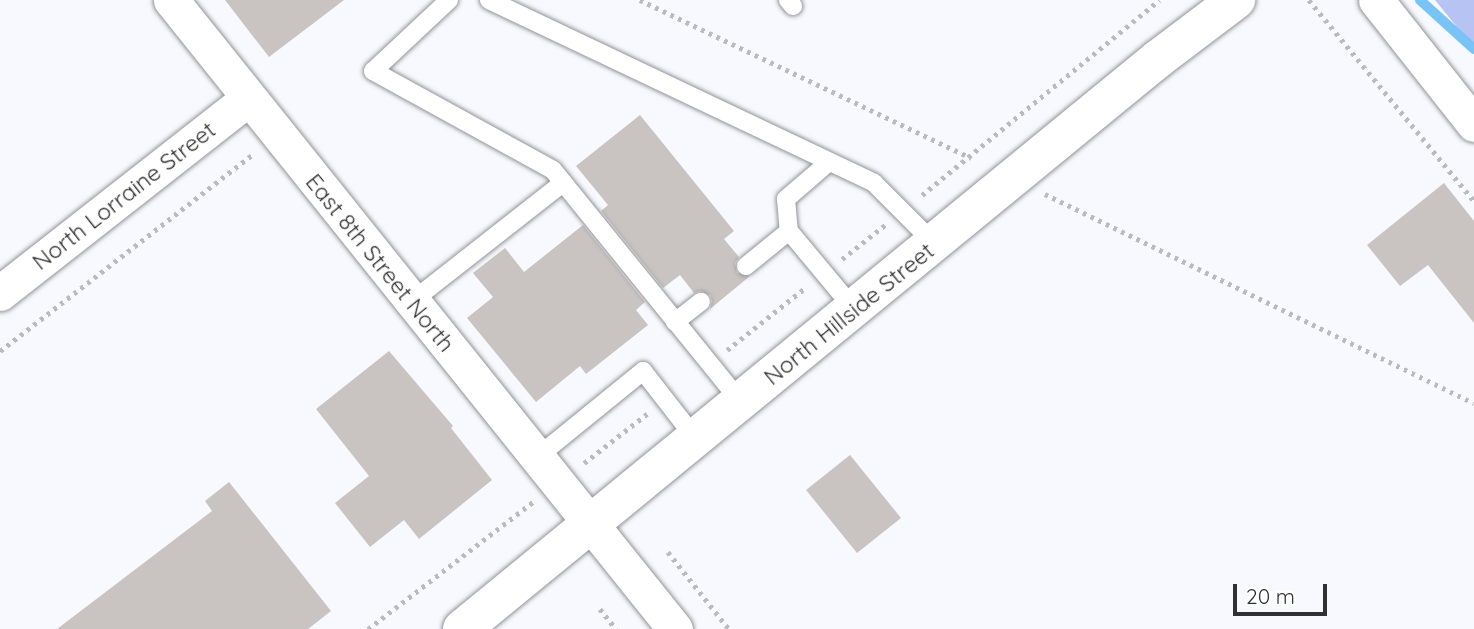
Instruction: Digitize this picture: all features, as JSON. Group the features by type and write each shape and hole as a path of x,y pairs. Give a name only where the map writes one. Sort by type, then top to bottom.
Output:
{"main road":[{"name":"North Hillside Street","path":"462,629 1158,60 1236,0"}],"street":[{"name":"East 8th Street North","path":"171,0 411,302 541,482 591,526 675,629"},
{"path":"1376,0 1474,124"},
{"name":"North Lorraine Street","path":"0,293 247,99"}],"lane":[{"path":"449,0 373,71 552,170 741,402"},
{"path":"489,0 874,183 934,244"},
{"path":"829,162 786,199 789,231 854,309"},
{"path":"411,302 563,183"},
{"path":"746,266 789,231"},
{"path":"676,322 701,302"},
{"path":"541,482 643,371 696,439"}],"path":[{"path":"640,0 1014,178 1474,403"},
{"path":"710,364 970,158 1159,0"},
{"path":"1309,0 1474,201"},
{"path":"0,351 254,153 263,164"},
{"path":"522,493 665,400"},
{"path":"368,629 541,482"},
{"path":"668,552 729,629"},
{"path":"600,609 616,629"}],"shaded area":[{"path":"1435,0 1474,0 1474,48"}],"building":[{"path":"225,0 344,0 269,57"},
{"path":"640,115 734,231 724,239 739,257 735,263 737,273 750,276 710,309 710,295 700,291 694,293 680,275 663,288 601,211 608,205 576,166"},
{"path":"1444,183 1474,221 1474,323 1428,265 1400,286 1367,245"},
{"path":"583,225 645,302 636,310 648,325 586,374 580,366 536,402 467,318 493,297 473,273 505,248 524,272"},
{"path":"389,351 453,426 451,428 492,480 419,539 404,520 370,547 335,503 369,476 316,409"},
{"path":"850,455 901,518 857,553 806,490"},
{"path":"229,482 331,611 308,629 57,629 212,511 205,501"}],"waterway":[{"path":"1420,0 1474,49"}]}
